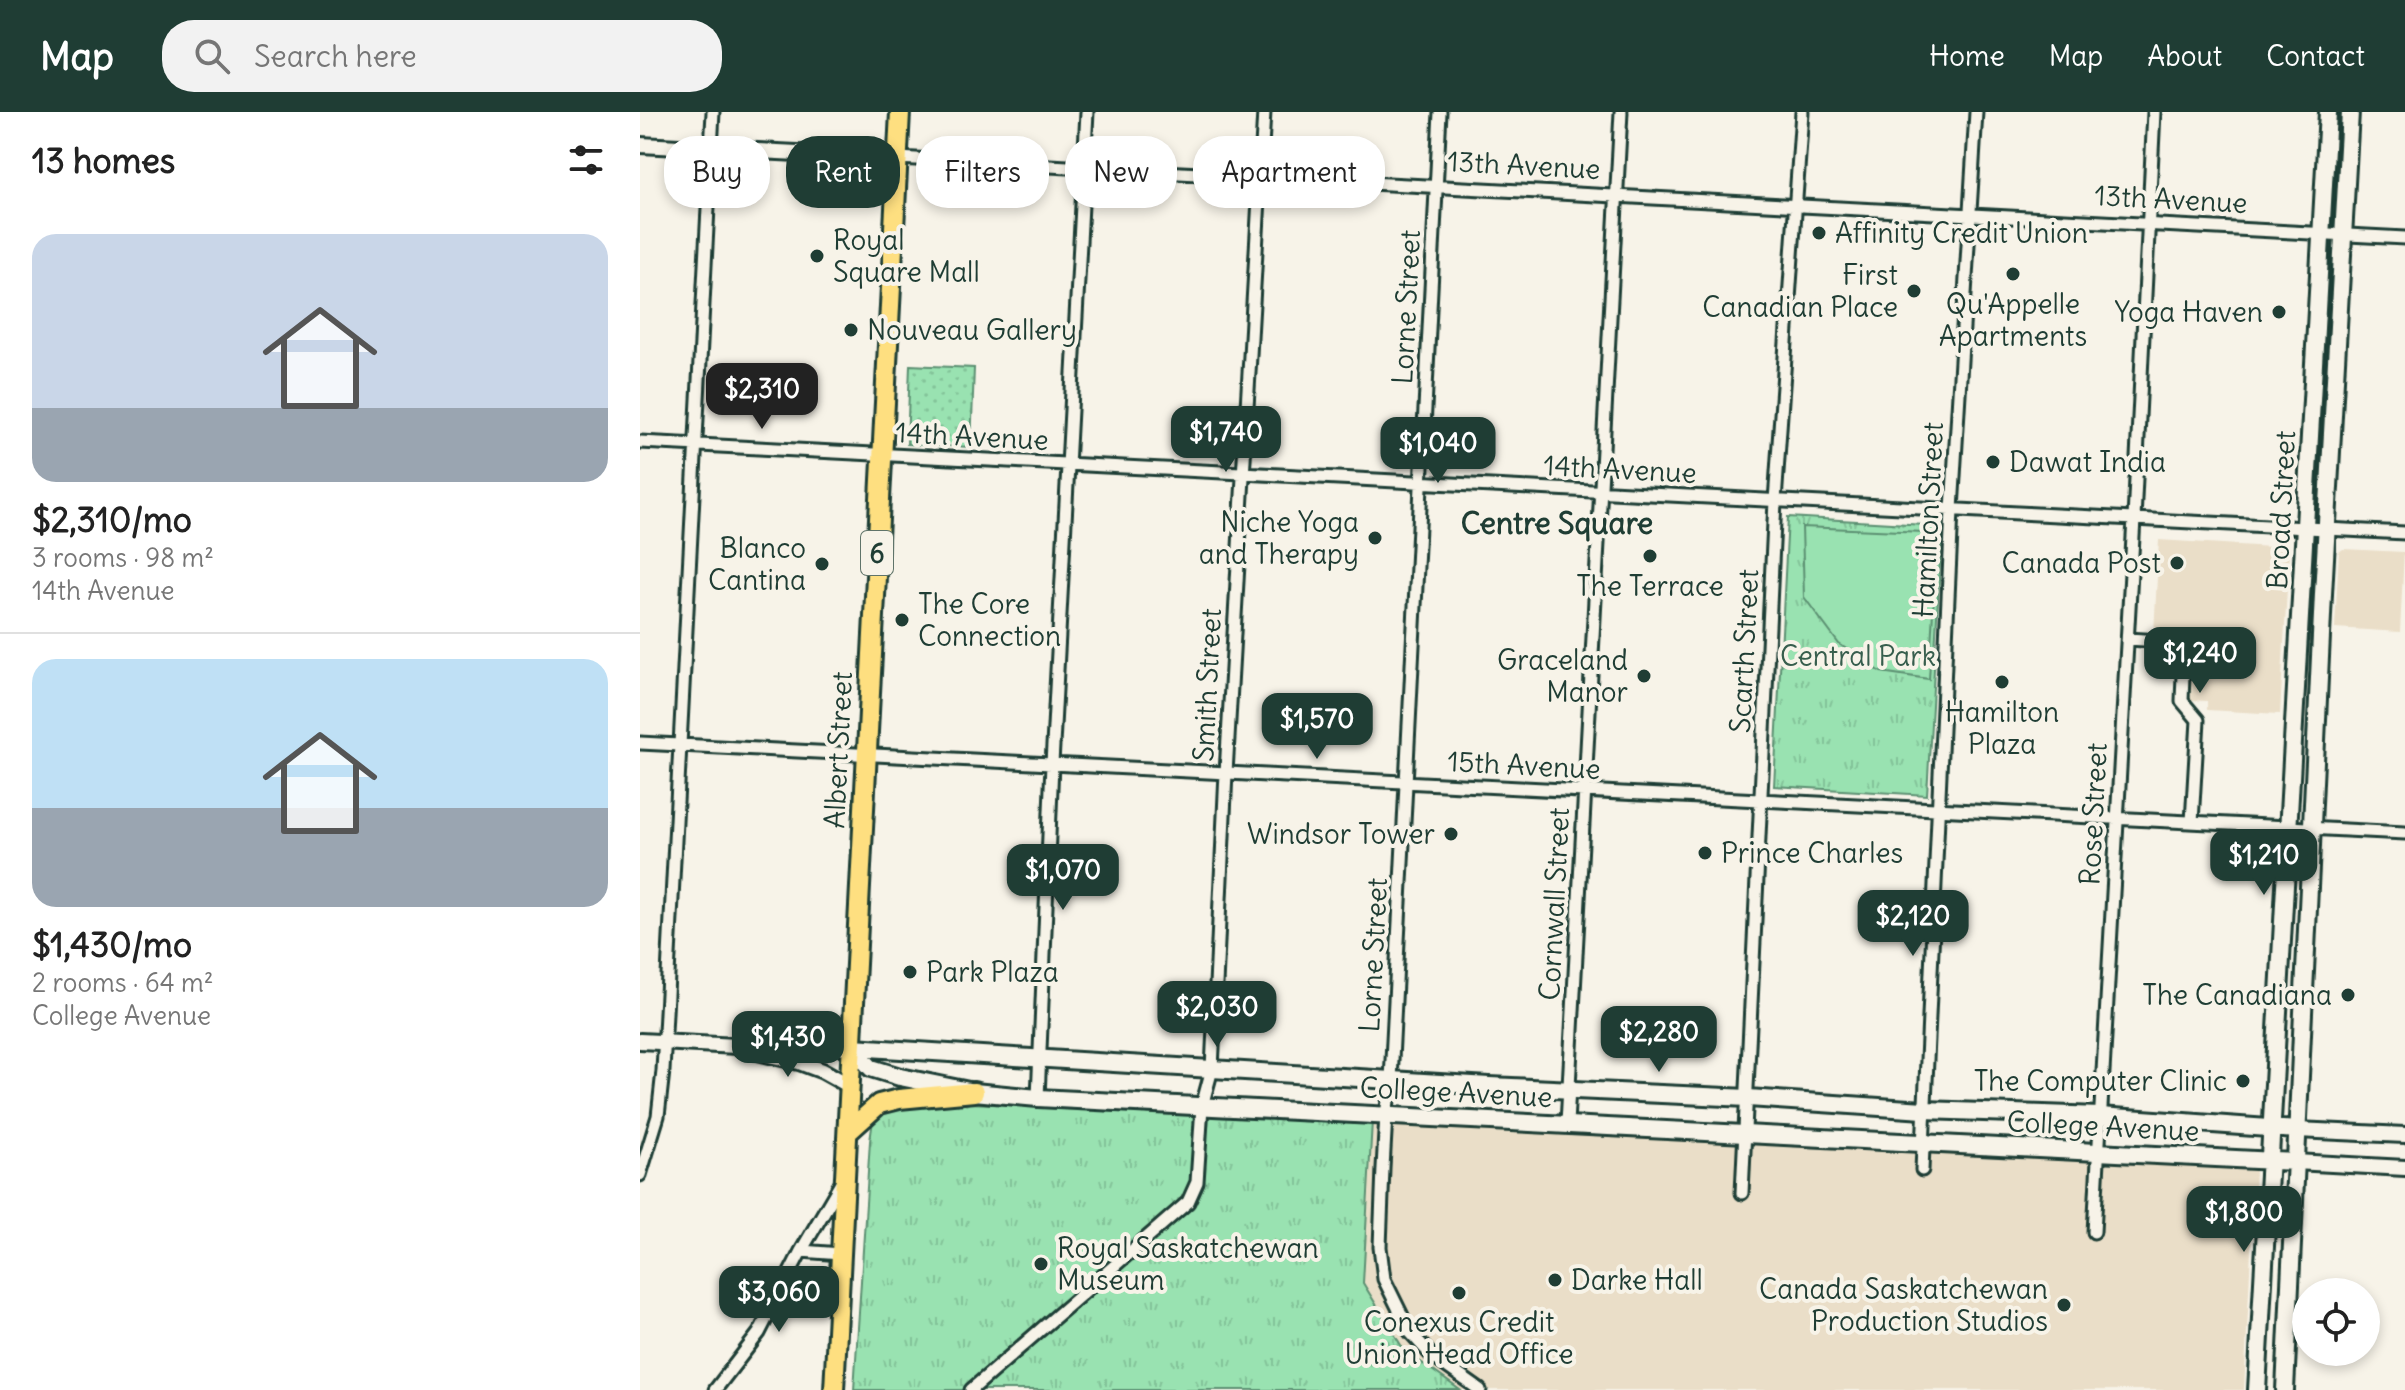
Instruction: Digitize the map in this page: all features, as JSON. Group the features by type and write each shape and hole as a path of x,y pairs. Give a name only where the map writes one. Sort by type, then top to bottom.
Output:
{"main road":[{"name":"Albert Street","path":"898,136 900,112"},
{"name":"Broad Street","path":"2257,1390 2328,112"},
{"name":"Broad Street","path":"2285,1390 2350,112"},
{"name":"Albert Street","path":"834,1390 894,208"},
{"name":"College Avenue","path":"852,1047 1924,1110 2100,1116 2297,1130"},
{"name":"College Avenue","path":"852,1047 871,1068 900,1077 974,1092 1038,1098 2295,1162"},
{"path":"848,1132 879,1104 899,1099 974,1092"}],"street":[{"path":"712,136 713,112"},
{"path":"1086,136 1087,112"},
{"name":"Smith Street","path":"1263,136 1264,112"},
{"name":"Lorne Street","path":"1440,112 1380,1247 1384,1279 1410,1332 1432,1356 1480,1390"},
{"name":"Cornwall Street","path":"1567,1124 1621,112"},
{"name":"Scarth Street","path":"1742,1193 1775,501 1802,112"},
{"name":"Hamilton Street","path":"1922,1170 1952,510 1976,112"},
{"name":"Rose Street","path":"2094,1232 2154,112"},
{"name":"13th Avenue","path":"640,145 664,146"},
{"name":"13th Avenue","path":"900,158 1065,166"},
{"name":"13th Avenue","path":"1385,183 2405,238"},
{"path":"640,1175 658,1116 663,1071 708,208"},
{"path":"1038,1098 1052,764 1082,208"},
{"name":"Smith Street","path":"971,1390 1188,1202 1197,1182 1202,1106 1212,1069 1258,208"},
{"name":"14th Avenue","path":"640,442 2405,533"},
{"path":"2128,639 2176,642 2184,648 2182,701 2198,720 2192,822"},
{"name":"15th Avenue","path":"640,743 2405,833"},
{"name":"College Avenue","path":"640,1041 737,1046 779,1042 852,1047"},
{"name":"College Avenue","path":"737,1046 799,1062 850,1086"},
{"name":"College Avenue","path":"2297,1130 2405,1135"},
{"name":"College Avenue","path":"2295,1162 2405,1168"},
{"path":"715,1390 759,1333 801,1251 845,1176"},
{"path":"801,1251 841,1254"}],"shaded area":[{"path":"2159,540 2287,548 2280,714 2207,710 2207,701 2190,700 2191,643 2180,634 2154,633"},
{"path":"2343,549 2404,552 2400,632 2335,628 2339,552"},
{"path":"1372,1121 2255,1170 2244,1390 1460,1390 1404,1350 1363,1283"}],"green space":[{"path":"910,365 974,368 971,447 907,444"},
{"name":"Central Park","path":"1788,517 1942,526 1927,795 1774,786"},
{"path":"1802,527 1925,532 1937,544 1929,679 1881,672 1839,644 1804,597"},
{"path":"969,1103 1372,1121 1363,1283 1404,1350 1460,1390 854,1390 873,1120 886,1109"}],"place":[{"name":"Affinity Credit Union","path":"1819,233"},
{"name":"Royal Square Mall","path":"817,256"},
{"name":"Qu'Appelle Apartments","path":"2013,274"},
{"name":"First Canadian Place","path":"1914,291"},
{"name":"Yoga Haven","path":"2279,312"},
{"name":"Nouveau Gallery","path":"851,330"},
{"name":"Dawat India","path":"1993,462"},
{"name":"Niche Yoga and Therapy","path":"1375,538"},
{"name":"The Terrace","path":"1650,556"},
{"name":"Canada Post","path":"2177,563"},
{"name":"Blanco Cantina","path":"822,564"},
{"name":"The Core Connection","path":"902,620"},
{"name":"Graceland Manor","path":"1644,676"},
{"name":"Hamilton Plaza","path":"2002,682"},
{"name":"Windsor Tower","path":"1451,834"},
{"name":"Prince Charles","path":"1705,853"},
{"name":"Park Plaza","path":"910,972"},
{"name":"The Canadiana","path":"2348,995"},
{"name":"The Computer Clinic","path":"2243,1081"},
{"name":"Royal Saskatchewan Museum","path":"1041,1264"},
{"name":"Darke Hall","path":"1555,1280"},
{"name":"Conexus Credit Union Head Office","path":"1459,1293"},
{"name":"Canada Saskatchewan Production Studios","path":"2064,1305"}],"district":[{"name":"Centre Square","path":"1557,523"}]}
